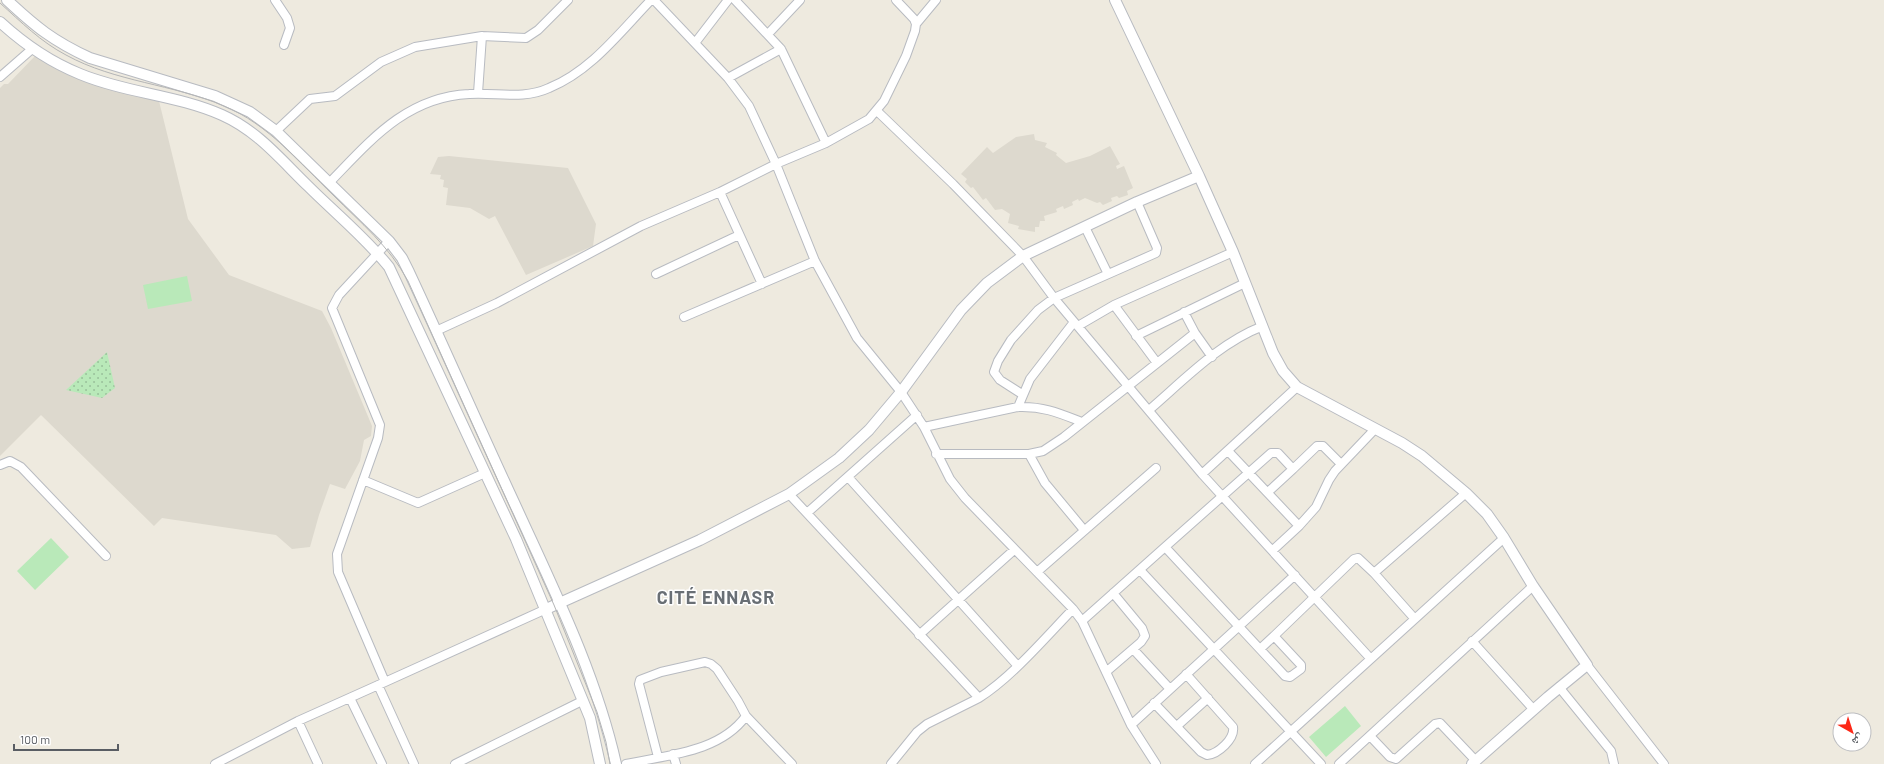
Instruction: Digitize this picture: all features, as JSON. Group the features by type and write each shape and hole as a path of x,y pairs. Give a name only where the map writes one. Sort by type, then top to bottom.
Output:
{"street":[{"path":"7,0 46,35 76,52 90,58 222,99 250,112 276,131 389,241 402,258 561,602 596,689 609,733 616,764"},
{"path":"275,0 287,18 290,28 284,45"},
{"path":"276,131 310,99 335,96 380,62 415,47 482,36 526,38 538,30 568,0"},
{"path":"330,182 374,137 418,106 442,97 478,93 523,96 561,83 583,70 653,0 728,78 748,106 776,164 815,261 857,338 901,392 924,428 936,454 957,488 1014,550 1073,609 1082,621 1131,725 1156,764"},
{"path":"695,43 728,0"},
{"path":"735,0 781,49 826,143"},
{"path":"768,34 800,0"},
{"path":"896,0 910,14 916,24"},
{"path":"436,331 497,303 641,226 720,192 776,164 826,143 857,127 878,111 906,56 916,24 936,0"},
{"path":"1115,0 1199,176 1283,371 1297,387 1422,456 1466,493 1487,514 1504,538 1533,586 1587,665 1664,764"},
{"path":"0,22 32,49 50,60 82,75 194,105 222,115 238,123 271,148 307,186 378,253 389,267 516,539 593,728 600,764"},
{"path":"478,93 482,36"},
{"path":"0,77 32,49"},
{"path":"728,78 781,49"},
{"path":"878,111 953,184 1023,256 1054,298 1202,474 1370,658"},
{"path":"215,764 298,721 700,540 789,494 816,476 853,446 901,392 961,310 976,294 1023,256 1137,202 1199,176"},
{"path":"720,192 762,284"},
{"path":"1022,394 997,378 994,372 1011,340 1024,323 1054,298 1156,253 1157,248 1137,202"},
{"path":"1084,227 1108,274"},
{"path":"656,274 740,235"},
{"path":"389,241 334,300 332,308 380,425 378,438 338,549 336,561 338,572 381,684 414,764"},
{"path":"1018,407 1022,394 1030,379 1076,324 1233,252"},
{"path":"684,317 815,261"},
{"path":"1136,336 1246,283"},
{"path":"1114,306 1157,363"},
{"path":"1184,312 1195,333 1212,357"},
{"path":"1149,410 1212,357 1241,337 1263,326"},
{"path":"936,454 1029,454 1043,451 1195,333"},
{"path":"1202,474 1297,387"},
{"path":"924,428 1018,407 1048,408 1082,422"},
{"path":"807,513 916,415"},
{"path":"1273,550 1299,526 1316,507 1329,480 1341,464 1375,429"},
{"path":"1268,492 1320,445 1327,449 1341,464"},
{"path":"1228,450 1299,526"},
{"path":"1082,621 1222,495 1272,453 1275,452 1292,469"},
{"path":"1029,454 1045,483 1084,530"},
{"path":"0,465 10,461 21,467 106,556"},
{"path":"1037,572 1156,468"},
{"path":"364,480 418,503 484,473"},
{"path":"848,477 1018,665"},
{"path":"1374,573 1466,493"},
{"path":"789,494 979,698"},
{"path":"1255,764 1414,618 1504,538"},
{"path":"1165,546 1286,677 1299,671 1301,665 1274,636"},
{"path":"919,635 1014,550"},
{"path":"1260,649 1354,559 1361,559 1414,618"},
{"path":"1140,570 1321,764"},
{"path":"1131,725 1295,575"},
{"path":"1339,764 1533,586"},
{"path":"1106,672 1144,640 1145,631 1113,593"},
{"path":"891,764 917,732 927,724 952,710 979,698 992,689 1073,609"},
{"path":"1472,642 1534,710"},
{"path":"1133,649 1170,689"},
{"path":"658,757 639,684 643,677 700,662 711,664 729,687 746,716 792,764"},
{"path":"1370,736 1390,757 1396,759 1435,724 1440,723 1474,762 1559,687 1587,665"},
{"path":"1154,703 1203,754 1210,755 1216,752 1231,738 1234,730 1186,674"},
{"path":"1559,687 1611,751 1614,764"},
{"path":"350,698 382,764"},
{"path":"1176,726 1208,698"},
{"path":"455,764 582,701"},
{"path":"626,764 699,748 720,739 738,726 746,716"},
{"path":"298,721 318,764"},
{"path":"673,754 676,764"}],"shaded area":[{"path":"35,56 126,91 159,101 188,219 229,275 322,311 331,328 372,426 371,436 364,440 360,461 345,489 330,484 310,547 292,549 276,535 162,518 154,526 41,415 0,456 0,88 4,84 8,84"},
{"path":"1034,134 1035,140 1047,143 1045,147 1057,153 1056,155 1066,163 1090,156 1110,146 1120,164 1116,166 1117,169 1124,166 1133,188 1127,191 1128,195 1119,198 1117,196 1111,198 1112,201 1103,205 1100,202 1097,203 1085,198 1079,201 1078,199 1072,202 1073,205 1064,209 1063,206 1056,209 1057,212 1044,216 1045,221 1040,221 1039,227 1035,227 1035,232 1018,229 1019,226 1008,223 1010,214 1002,209 995,210 986,198 983,200 973,187 971,188 965,182 967,179 961,174 987,147 993,153 1016,137"},
{"path":"449,156 568,168 596,224 593,246 526,275 495,216 489,219 470,208 446,205 448,188 443,187 444,180 440,179 441,175 430,174 438,157"}],"green space":[{"path":"187,276 192,301 148,309 143,285"},
{"path":"107,352 115,388 102,398 66,390"},
{"path":"51,538 69,557 35,590 17,571"},
{"path":"1345,706 1361,726 1326,757 1309,737"}],"tram line":[{"path":"0,3 48,44 85,64 124,77 205,99 224,106 255,123 283,145 374,235 392,257 408,281 554,605 597,712 606,742 610,764"}],"district":[{"name":"CITÉ ENNASR","path":"716,598"}]}
